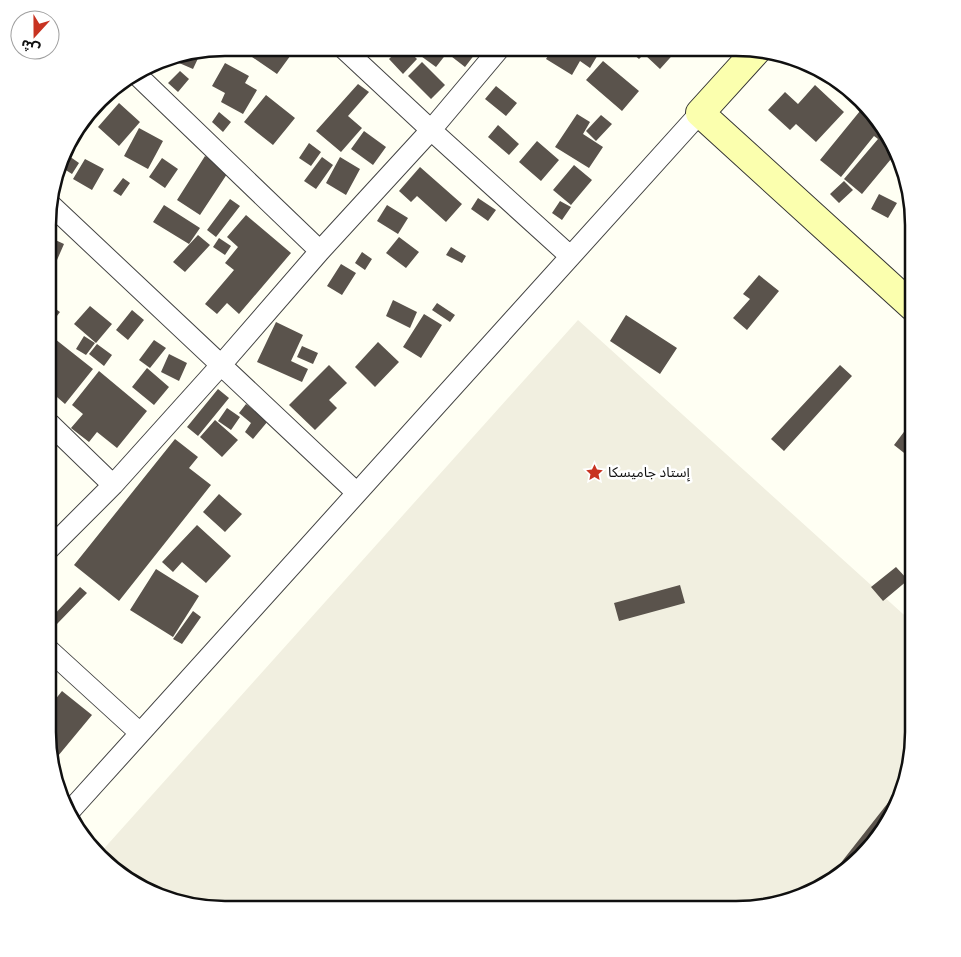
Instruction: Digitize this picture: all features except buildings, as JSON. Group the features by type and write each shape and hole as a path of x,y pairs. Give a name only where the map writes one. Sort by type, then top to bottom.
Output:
{"street":[{"path":"352,56 570,256"},
{"path":"57,541 113,485 320,251 431,130 493,56"},
{"path":"74,806 750,57"},
{"path":"142,78 320,251"},
{"path":"700,113 904,299"},
{"path":"57,211 356,493"},
{"path":"56,430 113,485"},
{"path":"57,657 140,733"}],"shaded area":[{"name":"إستاد جاميسكا","path":"578,320 904,615 904,743 896,786 876,826 847,859 820,878 790,892 769,898 747,900 214,900 192,898 150,883 122,866 104,849"}],"place":[{"name":"إستاد جاميسكا","path":"594,472"}]}
